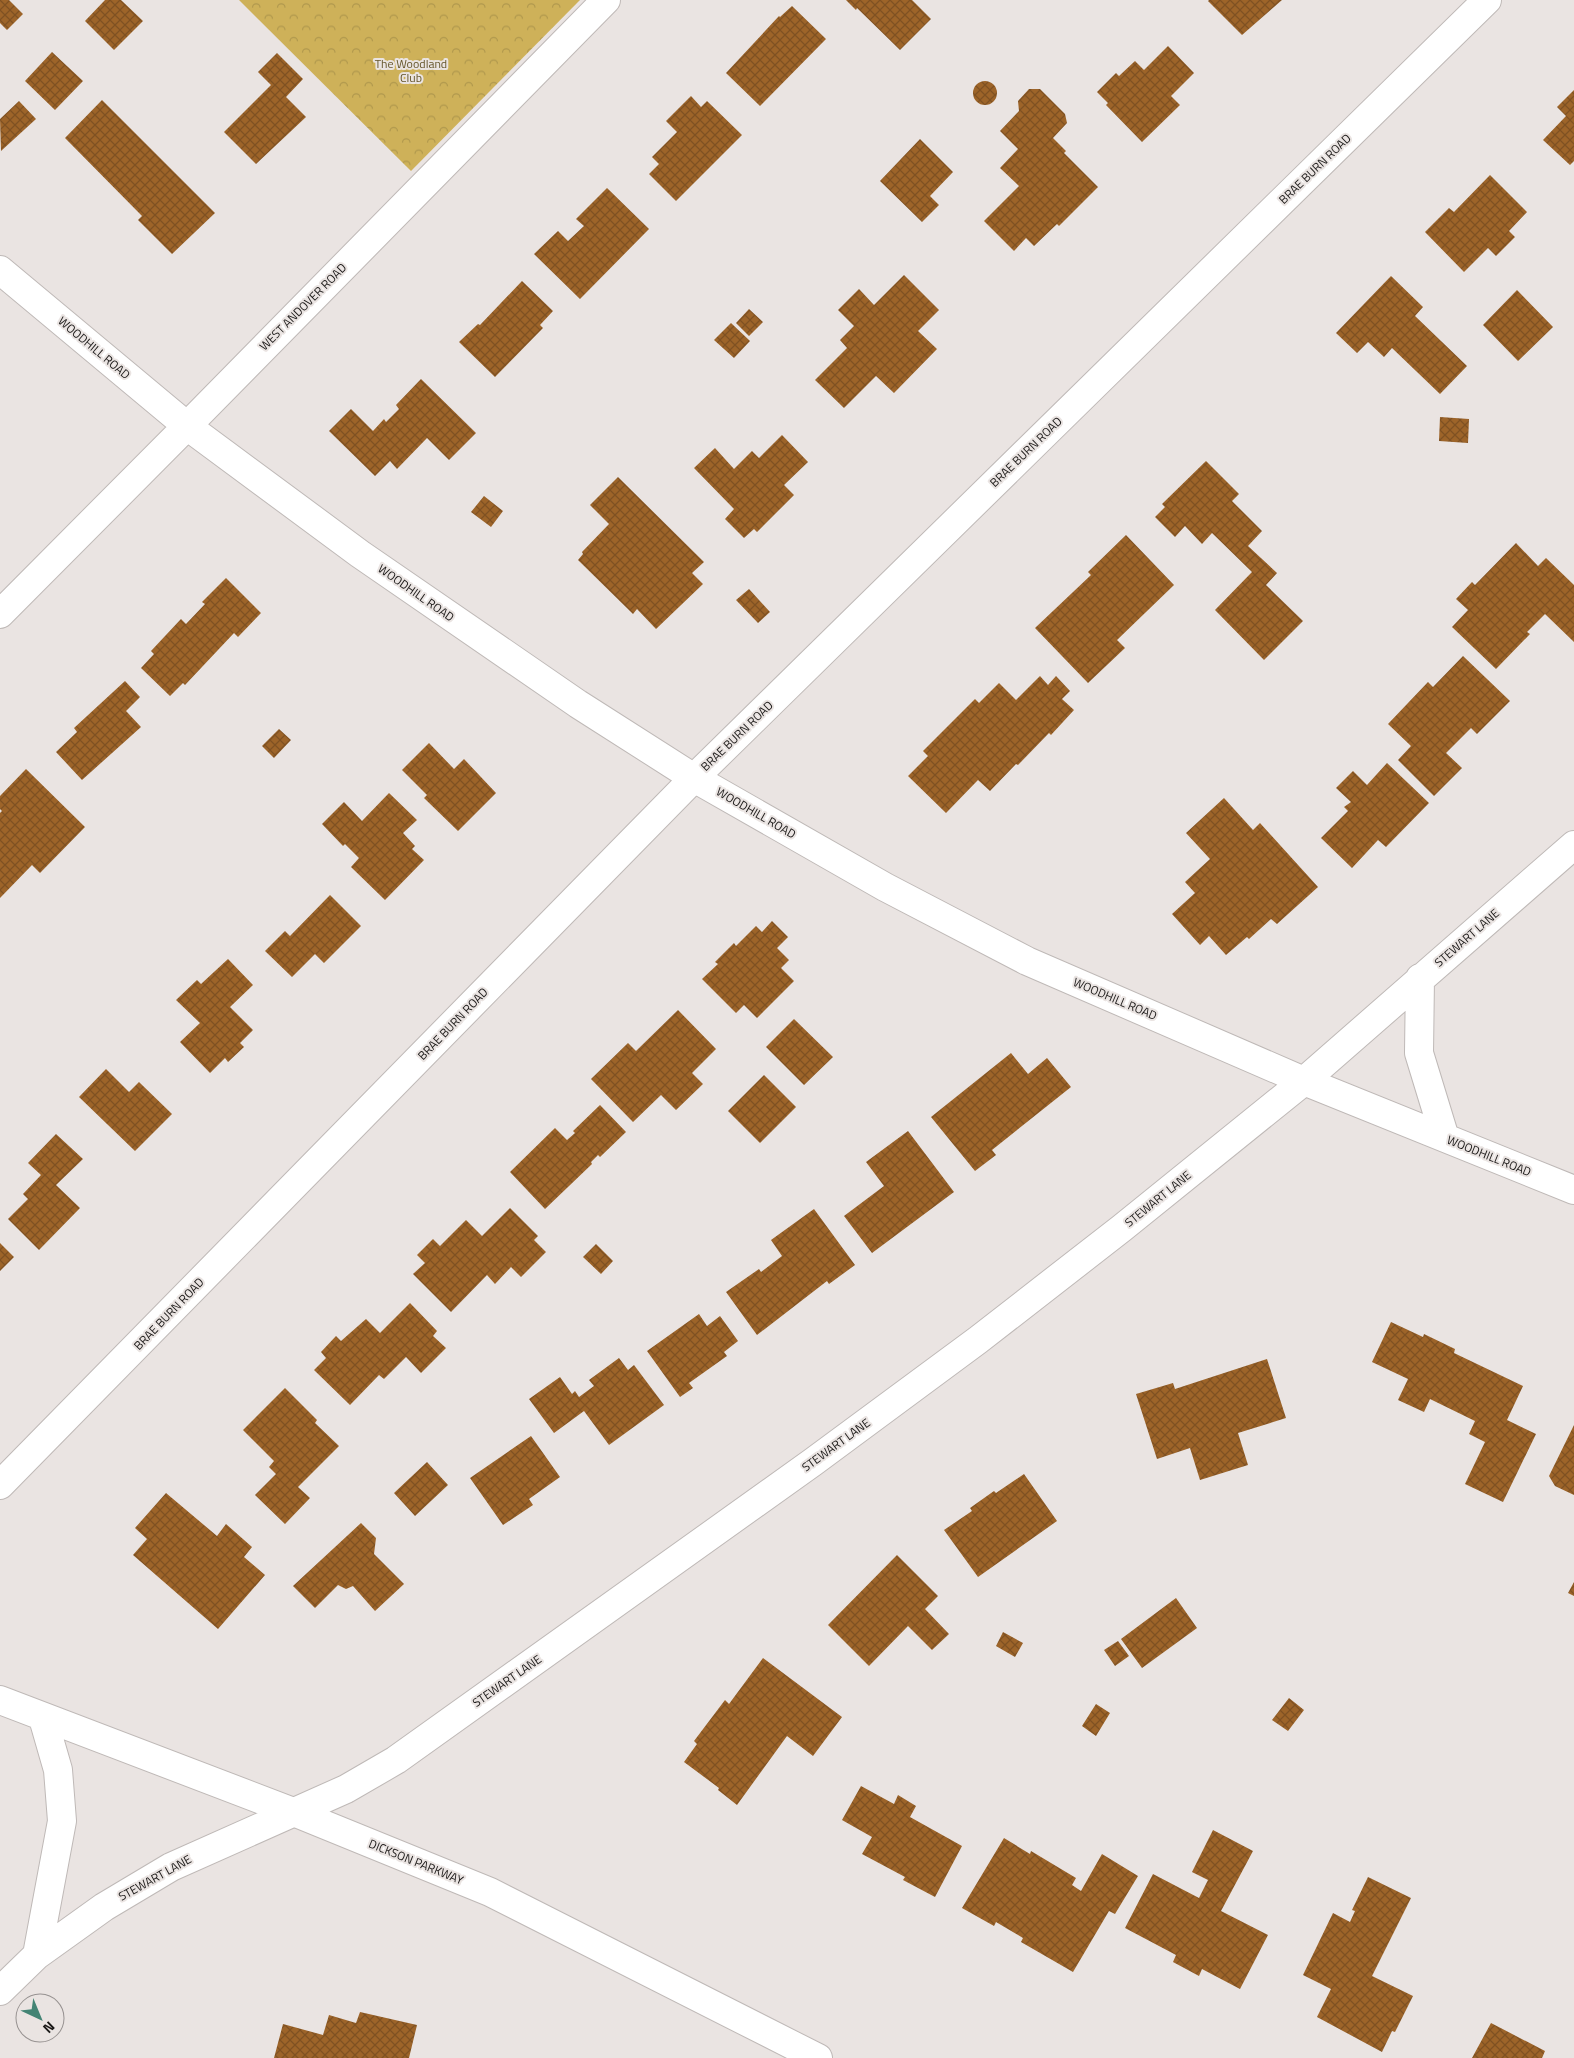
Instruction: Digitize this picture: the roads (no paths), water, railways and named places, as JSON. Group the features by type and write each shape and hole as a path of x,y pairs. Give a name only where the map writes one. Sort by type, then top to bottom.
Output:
{"street":[{"name":"WEST ANDOVER ROAD","path":"0,614 188,426 606,0"},
{"name":"BRAE BURN ROAD","path":"0,1485 694,778 1487,0"},
{"name":"WOODHILL ROAD","path":"0,270 188,426 360,554 578,704 694,778 885,888 1027,962 1304,1081 1574,1190"},
{"name":"STEWART LANE","path":"0,1991 37,1955 104,1907 171,1867 296,1813 346,1789 396,1760 812,1462 978,1340 1122,1228 1304,1081 1574,845"},
{"path":"1420,978 1419,1053 1444,1138"},
{"name":"DICKSON PARKWAY","path":"0,1700 296,1813 490,1892 818,2058"},
{"path":"37,1955 62,1821 58,1770 43,1718"}],"park label":[{"name":"The Woodland Club","path":"411,71"}]}
